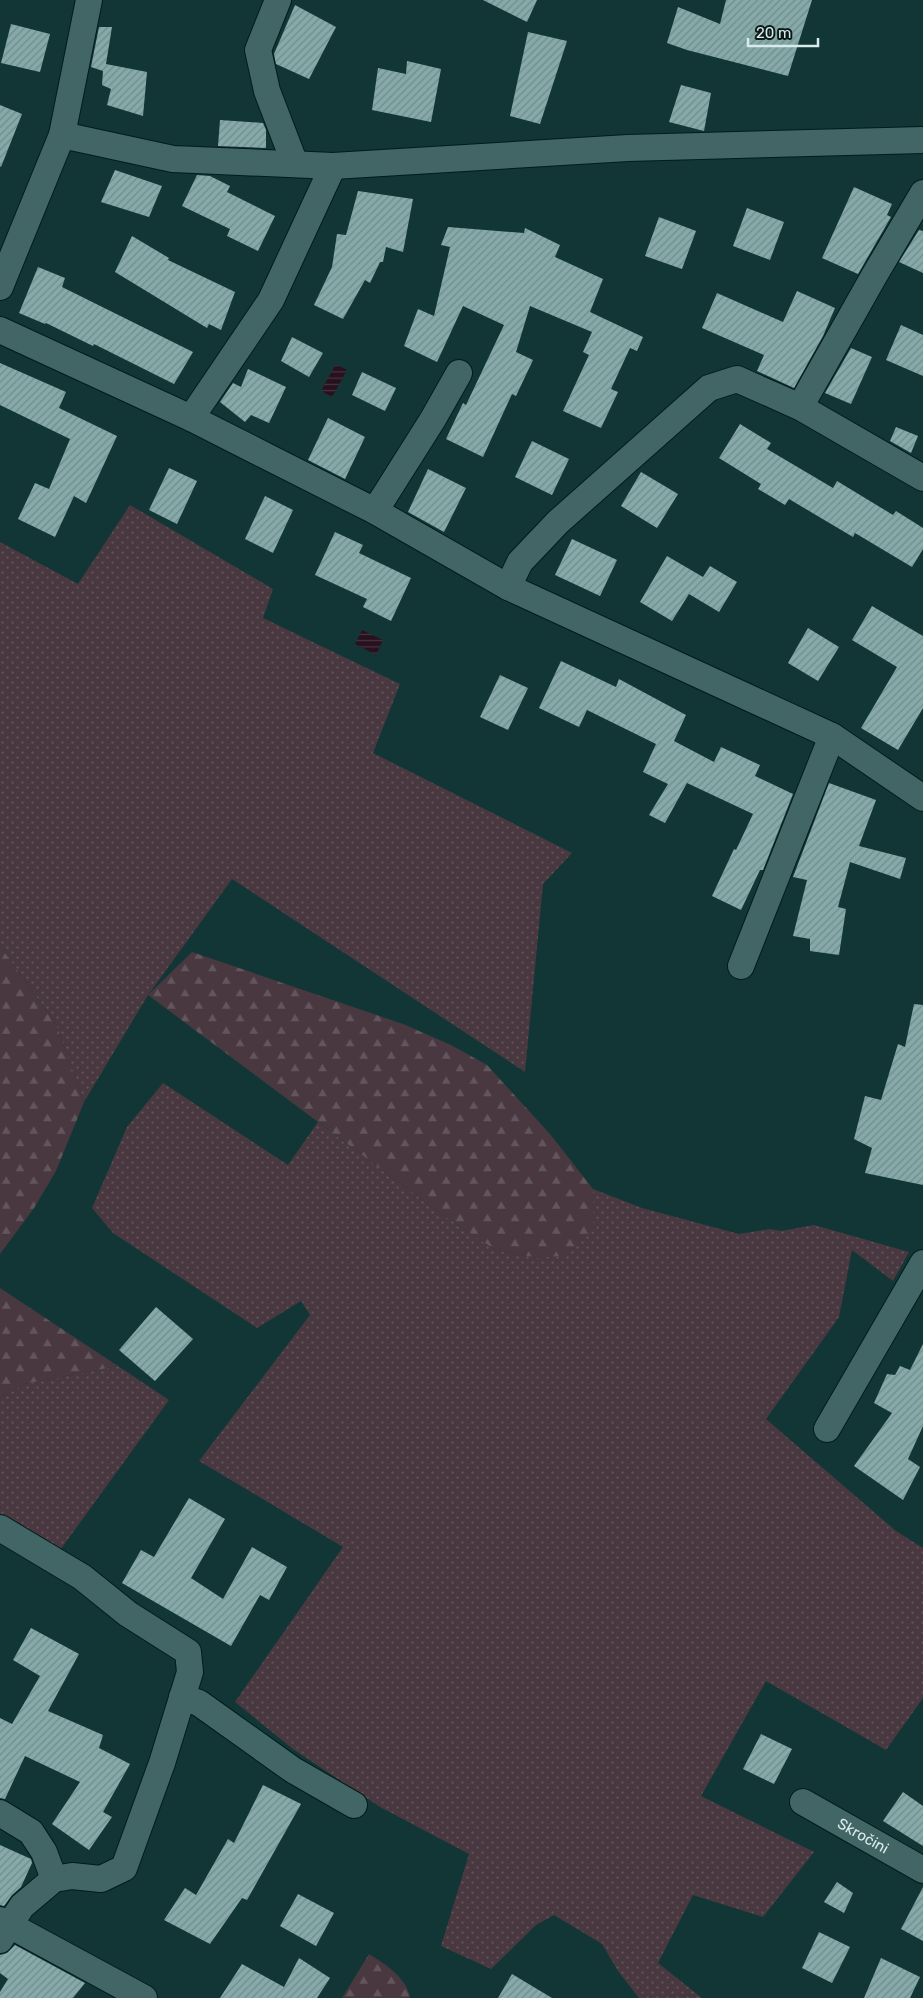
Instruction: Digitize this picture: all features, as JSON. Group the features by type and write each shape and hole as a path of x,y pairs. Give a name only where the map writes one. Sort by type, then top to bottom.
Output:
{"street":[{"path":"0,287 62,135 88,0"},
{"path":"278,0 258,50 267,91 295,164"},
{"path":"62,135 173,158 333,166 628,148 923,140"},
{"path":"191,418 271,300 333,166"},
{"path":"800,407 923,194"},
{"path":"0,330 191,418 375,511 508,586 832,736 923,798"},
{"path":"375,511 433,420 459,373"},
{"path":"508,586 520,562 558,522 708,388 737,379 800,407 923,478"},
{"path":"740,966 832,736"},
{"path":"828,1429 923,1263"},
{"path":"0,1528 82,1577 128,1614 188,1652 190,1672 162,1763 124,1868 100,1879 72,1876 54,1879 22,1906 4,1928 144,1998"},
{"path":"182,1697 199,1703 293,1770 354,1805"},
{"name":"Skročini","path":"803,1802 923,1870"},
{"path":"0,1813 31,1832 44,1852 54,1879"}],"green space":[{"path":"130,505 273,589 263,618 400,684 373,753 572,853 543,884 525,1072 232,879 148,995 84,1102 56,1024 0,946 0,542 78,584"},
{"path":"0,946 56,1024 84,1102 56,1171 34,1208 0,1254"},
{"path":"192,952 403,1024 451,1045 487,1065 550,1134 593,1189 593,1231 566,1255 540,1258 497,1251 436,1210 148,995"},
{"path":"163,1083 288,1165 318,1122 436,1210 497,1251 540,1258 593,1231 593,1189 642,1208 739,1234 770,1229 781,1231 814,1225 909,1252 893,1281 852,1250 839,1317 766,1419 896,1531 923,1548 923,1698 886,1750 766,1681 701,1796 814,1852 763,1917 693,1895 658,1963 702,1998 639,1998 618,1971 602,1944 554,1915 536,1925 491,1969 441,1946 469,1854 380,1807 293,1749 235,1702 343,1547 199,1461 310,1315 301,1301 257,1328 113,1233 92,1208 127,1127"},
{"path":"0,1288 118,1366 24,1384 0,1398"},
{"path":"118,1366 169,1400 55,1557 0,1526 0,1398 24,1384"},
{"path":"369,1954 400,1978 405,1984 410,1998 342,1998"}],"shaded area":[{"path":"336,364 347,370 332,397 321,391"},
{"path":"362,630 383,640 376,655 355,644"}],"building":[{"path":"483,0 537,0 527,22"},
{"path":"726,0 812,0 788,76 667,43 678,7 720,24"},
{"path":"295,5 336,27 309,79 276,64 274,54"},
{"path":"11,24 50,34 40,72 1,63"},
{"path":"99,27 112,27 106,64 147,72 143,116 107,105 111,89 102,85 103,71 91,67"},
{"path":"528,32 567,41 540,124 510,116"},
{"path":"407,61 441,69 431,122 372,110 378,68 406,74"},
{"path":"681,85 711,93 704,131 669,122"},
{"path":"0,105 22,114 1,167 0,166"},
{"path":"220,120 263,123 266,130 266,148 218,146"},
{"path":"115,170 162,186 149,217 101,202"},
{"path":"197,175 210,176 230,186 227,192 275,216 258,251 227,236 230,229 182,206"},
{"path":"854,187 892,204 887,215 891,217 858,274 822,258"},
{"path":"358,191 413,199 403,252 386,247 383,262 380,262 370,283 365,280 343,319 314,305 332,267 337,234 346,235"},
{"path":"747,208 784,222 770,260 733,246"},
{"path":"659,217 696,231 682,269 645,256"},
{"path":"448,227 524,233 525,228 560,245 555,257 603,279 590,312 643,337 637,351 630,348 611,389 618,392 601,428 563,411 589,355 583,352 592,332 530,306 516,352 533,360 516,396 512,394 483,457 446,439 463,403 466,405 504,325 463,306 437,362 404,346 418,309 434,316 450,247 441,245"},
{"path":"919,230 923,231 923,273 899,262"},
{"path":"132,236 169,258 168,260 235,292 221,330 209,324 207,328 115,272"},
{"path":"38,267 65,278 62,287 193,352 174,384 94,344 93,346 46,323 19,313"},
{"path":"797,291 835,308 823,336 794,388 757,371 764,355 702,328 717,293 783,322"},
{"path":"901,325 923,335 923,376 886,360"},
{"path":"292,337 323,353 309,377 281,361"},
{"path":"851,348 872,357 851,404 825,393"},
{"path":"0,363 66,392 59,408 117,436 86,503 74,496 55,537 18,519 35,483 49,489 70,439 0,405"},
{"path":"248,369 286,387 269,423 251,415 245,422 220,402 233,383 241,387"},
{"path":"362,372 396,388 385,411 352,395"},
{"path":"328,418 365,437 345,479 308,460"},
{"path":"740,424 771,443 767,449 833,488 837,481 893,515 896,511 923,528 923,549 912,567 855,533 853,537 789,499 785,505 758,489 761,484 719,458"},
{"path":"896,427 918,436 911,453 890,441"},
{"path":"532,441 569,459 552,495 515,477"},
{"path":"169,468 197,481 177,524 149,510"},
{"path":"428,469 466,488 444,532 408,512"},
{"path":"641,472 678,494 657,528 621,506"},
{"path":"265,496 293,510 273,553 245,539"},
{"path":"335,532 363,545 359,553 411,578 391,621 363,607 367,599 315,575"},
{"path":"572,539 617,560 600,596 555,575"},
{"path":"667,556 703,577 710,566 737,582 719,612 689,594 672,621 640,602"},
{"path":"872,606 923,636 923,708 898,750 861,728 897,667 852,640"},
{"path":"808,628 839,647 818,681 788,663"},
{"path":"561,661 616,687 619,679 686,715 674,741 714,762 721,747 760,765 755,776 793,794 763,870 760,870 741,910 712,896 753,814 687,783 665,823 649,815 668,784 643,772 656,744 587,710 579,727 539,708"},
{"path":"500,675 528,688 508,730 480,717"},
{"path":"829,783 876,800 859,846 906,858 900,879 850,862 838,907 846,909 839,955 810,951 810,939 793,936 807,880 793,877"},
{"path":"914,1004 923,1005 923,1185 865,1173 872,1148 854,1139 865,1096 881,1100 898,1044 905,1047"},
{"path":"156,1307 193,1339 155,1381 119,1350"},
{"path":"923,1344 923,1426 908,1459 920,1467 903,1500 854,1466 892,1413 874,1403 887,1374 895,1375 900,1366 910,1370"},
{"path":"189,1498 225,1519 191,1578 223,1599 252,1547 287,1567 269,1600 260,1595 231,1646 122,1583 141,1550 154,1557"},
{"path":"31,1628 79,1654 48,1711 103,1735 99,1748 130,1764 103,1812 112,1817 89,1850 52,1824 80,1782 25,1756 5,1799 0,1798 0,1718 12,1724 40,1676 13,1660"},
{"path":"761,1734 792,1749 774,1784 743,1769"},
{"path":"263,1785 301,1804 247,1900 242,1898 210,1944 164,1920 185,1888 196,1895 228,1839 234,1843"},
{"path":"903,1792 923,1806 923,1846 883,1821"},
{"path":"0,1845 31,1859 32,1863 21,1887 4,1906 0,1905"},
{"path":"837,1882 853,1893 844,1913 824,1902"},
{"path":"923,1887 923,1941 901,1929"},
{"path":"298,1894 334,1913 316,1946 280,1926"},
{"path":"819,1932 850,1947 832,1983 802,1968"},
{"path":"15,1945 85,1983 73,1998 0,1998 0,1992 8,1979 0,1973 0,1955 7,1953"},
{"path":"299,1958 330,1978 317,1998 220,1998 242,1964 284,1987"},
{"path":"881,1958 920,1977 910,1998 864,1998"},
{"path":"512,1974 552,1998 498,1998"}]}
